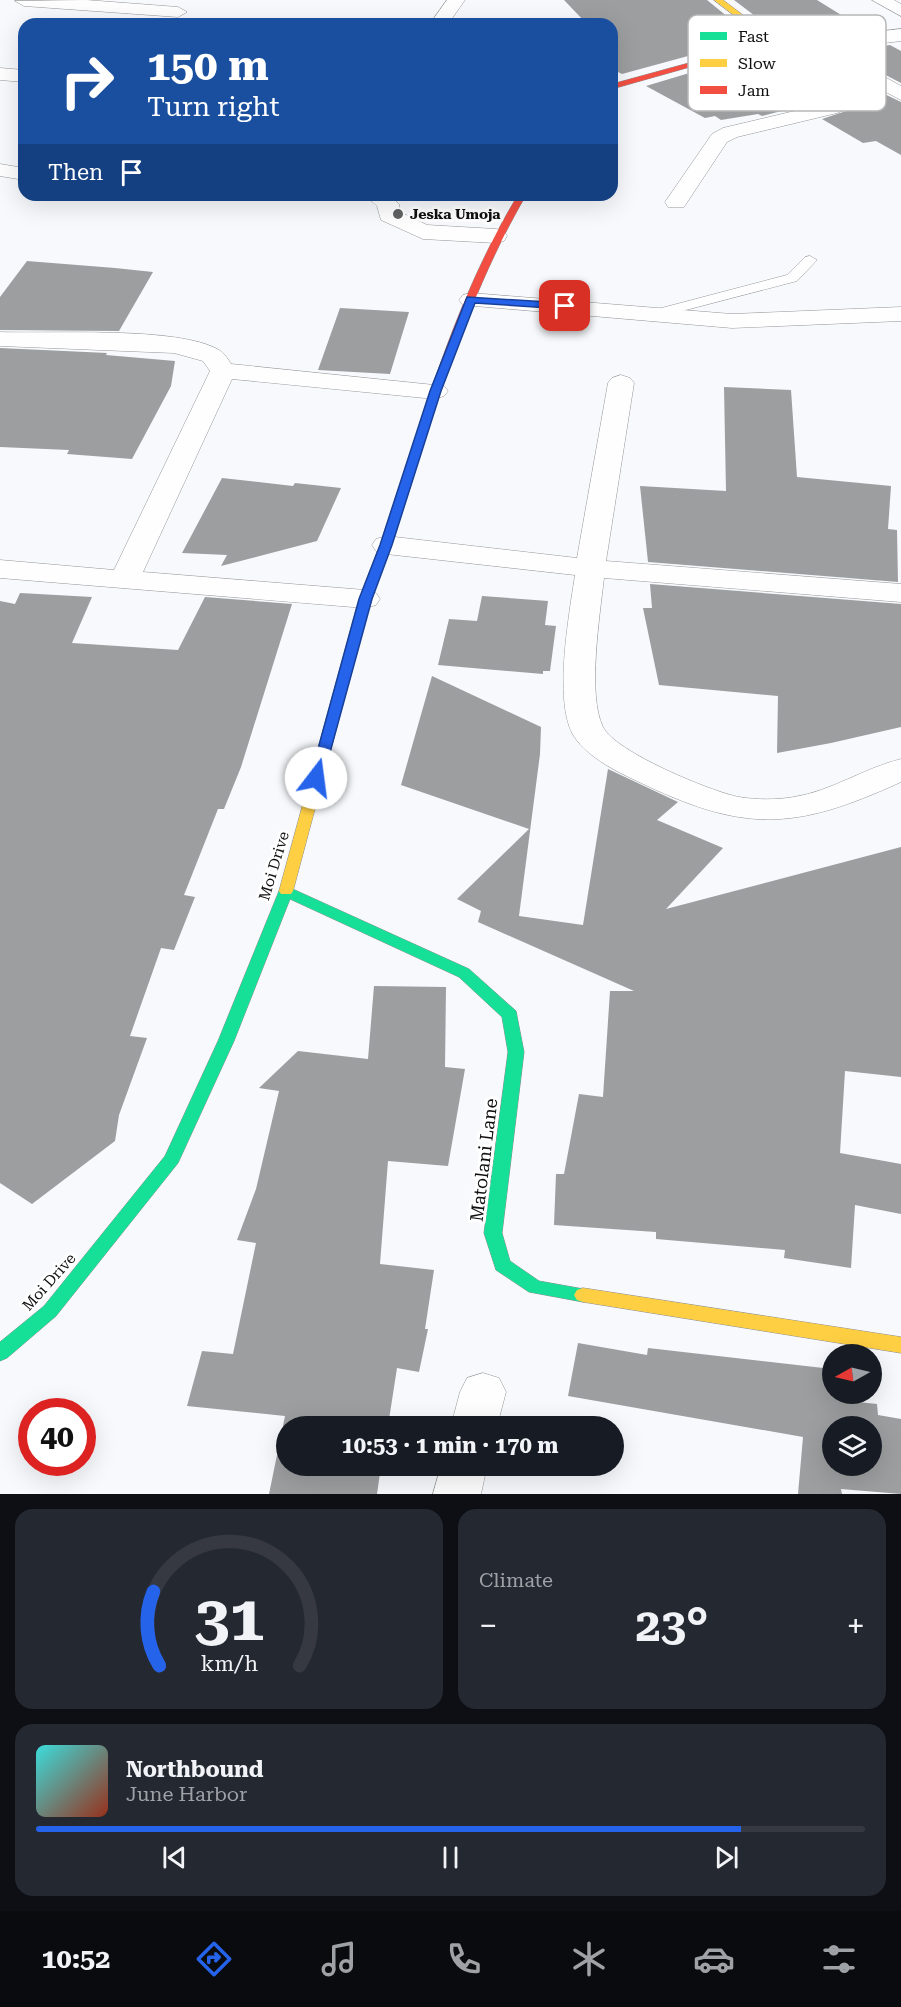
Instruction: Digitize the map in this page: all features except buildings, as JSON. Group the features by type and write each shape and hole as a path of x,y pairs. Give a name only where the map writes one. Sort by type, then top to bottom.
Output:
{"street":[{"path":"24,0 177,12"},
{"path":"170,18 194,0"},
{"path":"444,18 456,0"},
{"path":"718,0 738,15"},
{"path":"881,0 901,11"},
{"path":"886,37 901,35"},
{"path":"618,85 688,65"},
{"path":"0,74 18,76"},
{"path":"886,86 901,94"},
{"path":"676,202 719,138 730,132 818,111"},
{"path":"0,170 18,173"},
{"path":"384,201 388,204 389,215 423,232 496,236"},
{"name":"Moi Drive","path":"0,1353 50,1311 172,1160 226,1041 286,891 365,599 386,545 435,391 496,236 518,201"},
{"path":"471,300 732,321 901,314"},
{"path":"0,339 88,340 183,347 211,355 223,371 435,391"},
{"path":"125,578 223,371"},
{"path":"621,383 589,568 579,702 587,731 637,770 718,803 758,810 791,808 860,787 901,769"},
{"path":"386,545 589,568 901,593"},
{"path":"0,569 365,599"},
{"name":"Matolani Lane","path":"286,891 464,973 510,1015 516,1052 493,1233 502,1265 535,1287 901,1345"},
{"path":"457,1494 462,1476"}],"lane":[{"path":"659,314 792,278 810,260"}],"traffic: fast":[{"path":"286,891 464,973 510,1015 516,1052 493,1233 502,1265 535,1287 583,1295"},
{"path":"0,1353 50,1311 172,1159 226,1041 286,891"}],"traffic: slow":[{"path":"718,0 738,15"},
{"path":"286,891 365,599 386,545 421,436"},
{"path":"583,1295 901,1345"}],"traffic: jam":[{"path":"618,85 688,65"},
{"path":"421,436 464,312 490,252 519,201"}],"place":[{"name":"Jeska Umoja","path":"398,214"}],"route":[{"path":"316,778 365,599 386,545 435,391 471,300 565,306"}]}
